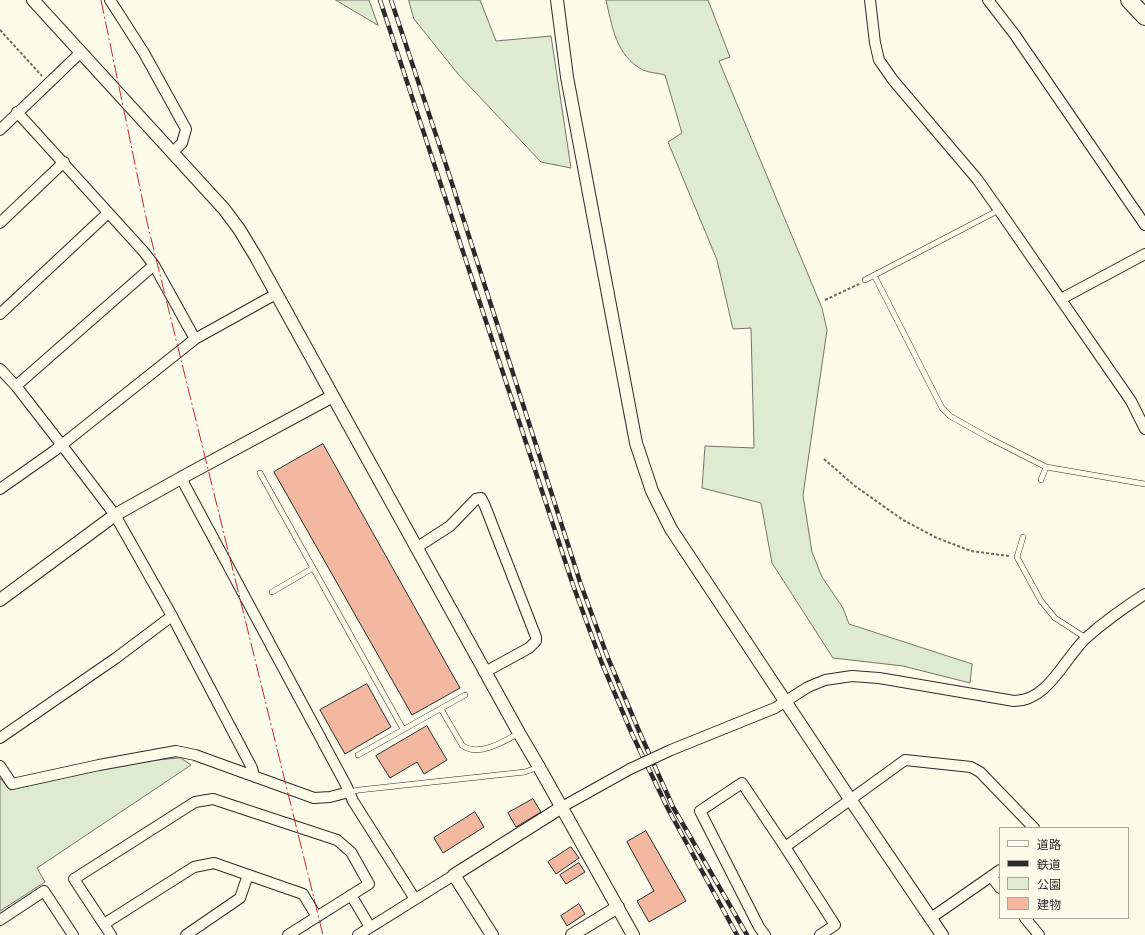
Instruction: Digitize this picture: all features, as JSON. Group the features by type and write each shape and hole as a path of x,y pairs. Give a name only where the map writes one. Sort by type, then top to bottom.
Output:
{"highway":[{"path":"1130,0 1145,17"}],"street":[{"path":"33,0 224,209 239,229 333,396 484,672 562,807 633,935"},
{"path":"110,0 144,53 186,130 182,144 172,153"},
{"path":"557,0 567,77 636,443 652,491 671,529 850,799 931,918 940,934"},
{"path":"870,0 875,43 879,60 893,80 977,180 999,210 1131,401 1145,429"},
{"path":"988,0 1015,34 1145,225"},
{"path":"0,130 80,53"},
{"path":"17,112 64,162 144,252 154,265 195,339"},
{"path":"0,223 64,162"},
{"path":"0,314 108,213"},
{"path":"1061,299 1145,254"},
{"path":"16,386 154,265"},
{"path":"0,490 195,339 276,294"},
{"path":"0,369 16,386 115,515 172,616 248,758 254,776"},
{"path":"0,600 115,515 333,396"},
{"path":"181,478 353,801 415,899"},
{"path":"416,548 450,526 476,499 481,498 536,637 536,641 529,648 484,672"},
{"path":"358,935 562,807 630,769 671,750 775,708 808,686 825,680 852,676 879,678 1014,701 1022,701 1036,695 1045,688 1076,648 1086,638 1122,609 1145,594"},
{"path":"0,738 116,658 172,616"},
{"path":"0,766 12,784 100,765 176,751 195,755 314,798 330,797 349,792"},
{"path":"785,847 905,760 971,767 980,772 1033,827"},
{"path":"765,935 700,811 742,783 835,925 820,935"},
{"path":"111,935 74,878 195,802 213,799 337,840 351,852 369,884 288,935"},
{"path":"104,924 194,867 214,863 303,894 318,917"},
{"path":"931,918 999,871"},
{"path":"186,935 240,898 248,875"},
{"path":"454,875 492,935"},
{"path":"991,876 999,887"},
{"path":"0,920 44,891 73,935"},
{"path":"351,896 370,927"},
{"path":"572,935 618,907"},
{"path":"1025,919 1039,935"}],"lane":[{"path":"865,280 999,210"},
{"path":"874,275 942,408 950,416 1046,467 1145,484"},
{"path":"1041,480 1046,467"},
{"path":"260,473 404,730"},
{"path":"1023,537 1017,557 1041,601 1055,618 1086,638"},
{"path":"272,592 313,568"},
{"path":"358,755 465,695"},
{"path":"441,708 462,745 466,748 491,747 502,743 519,733"},
{"path":"349,792 525,772 539,767"}],"path":[{"path":"0,30 48,83"},
{"path":"825,300 865,280"},
{"path":"824,459 856,486 903,520 930,534 971,551 1017,557"}],"green space":[{"path":"336,0 369,0 378,25"},
{"path":"409,0 480,0 496,41 551,36 571,168 541,162 458,74 414,19"},
{"path":"606,0 708,0 730,57 719,61 822,308 827,330 803,495 812,552 822,577 843,608 849,624 972,664 970,683 903,666 833,658 772,563 761,503 702,488 705,446 754,448 751,328 733,329 717,260 668,142 682,133 665,75 643,70 627,57 621,49 613,30"},
{"path":"181,758 191,765 37,868 45,882 0,911 0,778 10,790 135,762"}],"building":[{"path":"323,444 460,688 412,715 274,472"},
{"path":"367,684 391,727 345,754 320,710"},
{"path":"427,726 447,760 424,774 417,762 390,778 376,756"},
{"path":"533,799 541,812 516,827 508,813"},
{"path":"475,812 484,827 443,853 434,838"},
{"path":"646,831 686,901 649,922 637,901 654,891 627,842"},
{"path":"571,847 579,858 556,874 548,862"},
{"path":"579,863 585,872 566,884 560,875"},
{"path":"579,904 585,914 567,926 561,916"}],"railway":[{"path":"380,0 573,585 601,661 632,734 668,809 737,935"},
{"path":"391,0 447,168 581,585 608,658 673,807 747,935"}],"power":[{"path":"101,0 147,222 323,935"}]}
